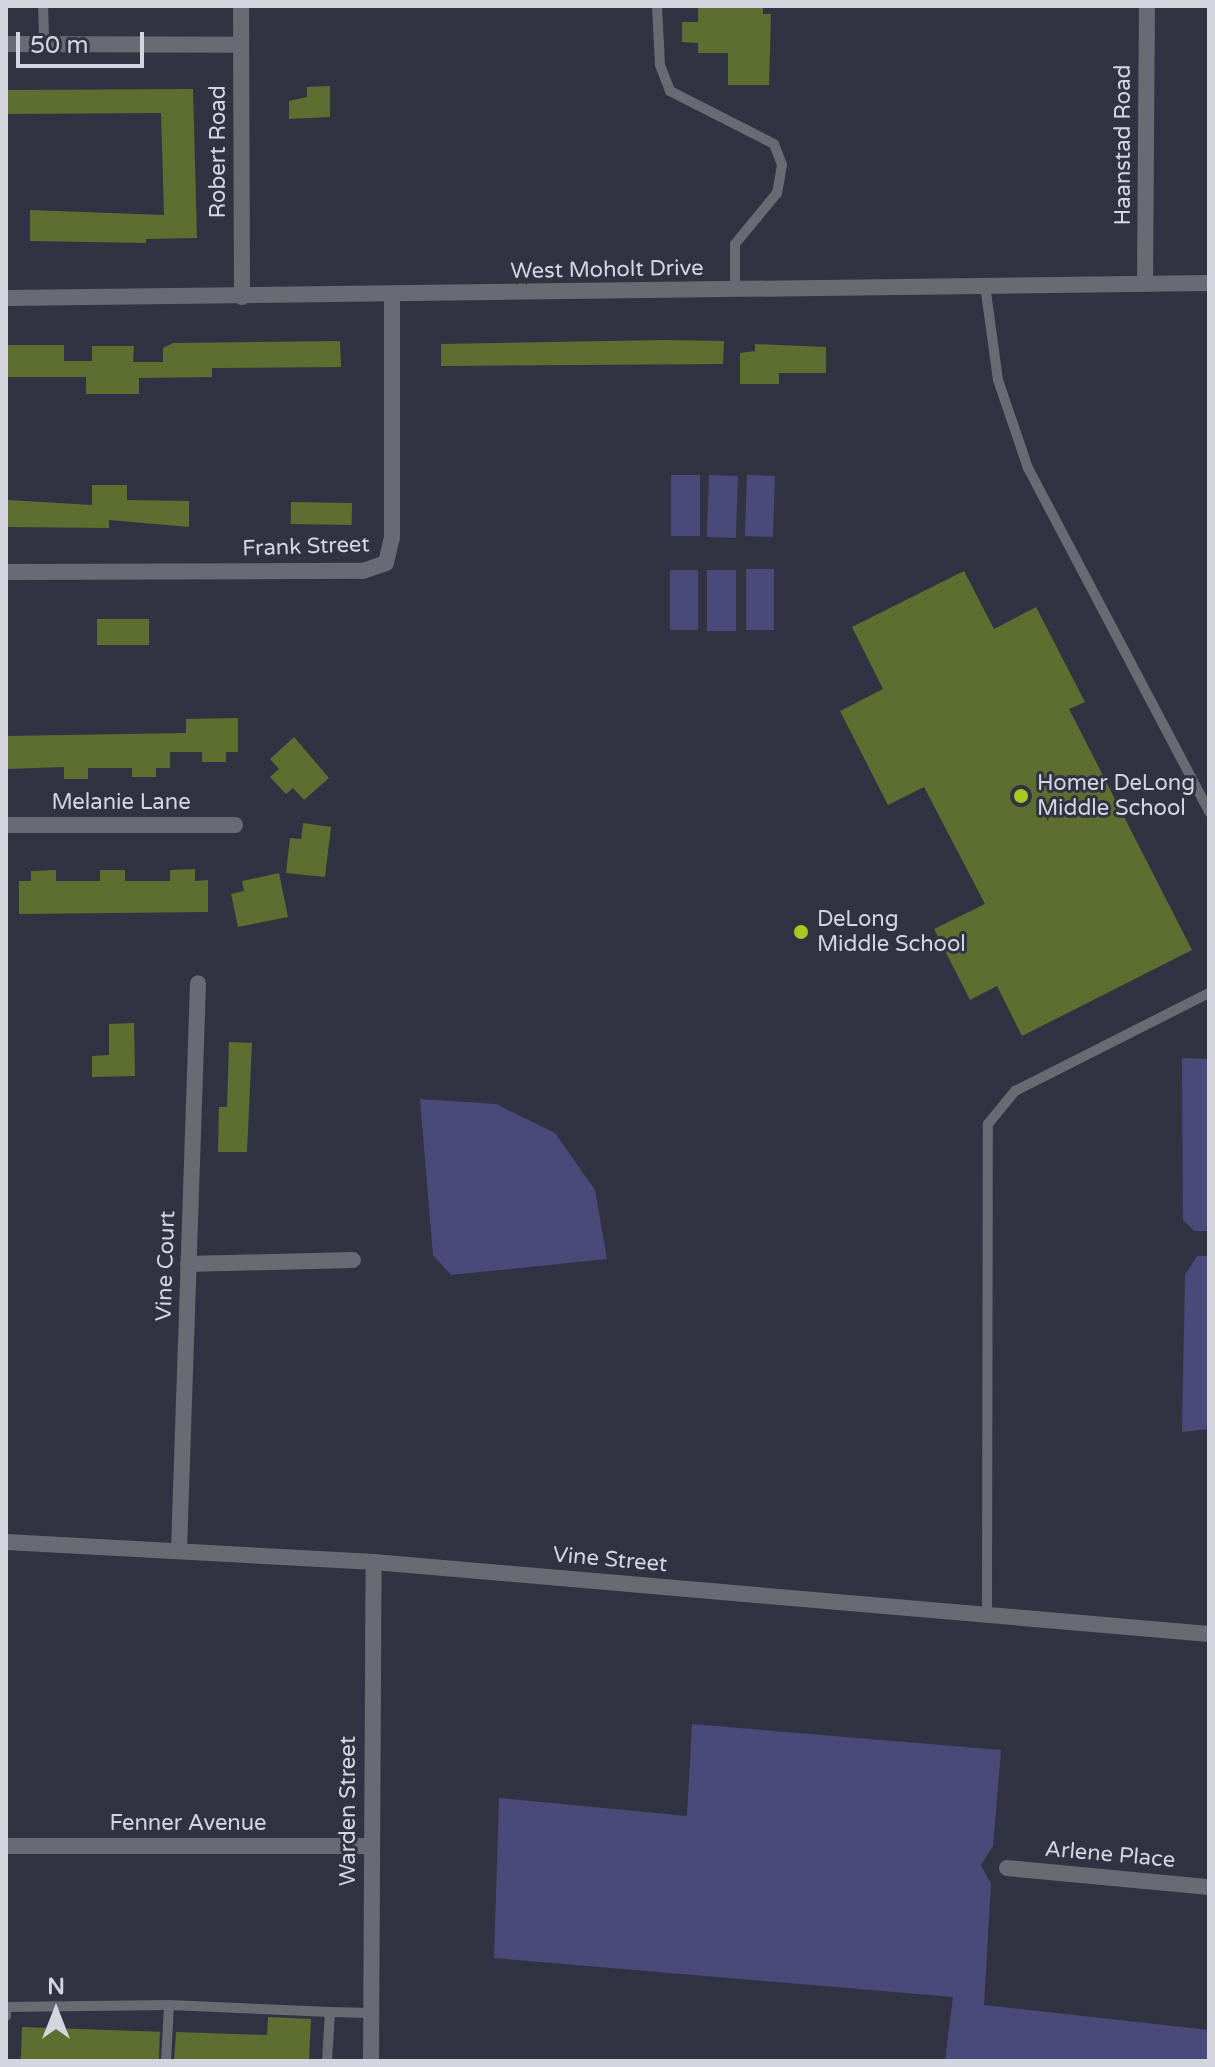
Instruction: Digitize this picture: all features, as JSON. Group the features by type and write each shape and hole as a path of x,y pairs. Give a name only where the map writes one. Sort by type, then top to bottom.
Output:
{"street":[{"name":"Robert Road","path":"241,6 242,297"},
{"name":"Haanstad Road","path":"1145,283 1147,6"},
{"path":"6,44 241,45"},
{"name":"West Moholt Drive","path":"6,298 392,296 1209,283"},
{"name":"Frank Street","path":"6,572 363,571 386,563 392,537 392,296"},
{"name":"Melanie Lane","path":"6,825 235,825"},
{"name":"Vine Court","path":"179,1550 198,983"},
{"path":"188,1264 353,1260"},
{"name":"Vine Street","path":"6,1542 374,1562 1209,1634"},
{"name":"Warden Street","path":"371,2061 374,1562"},
{"name":"Fenner Avenue","path":"6,1846 370,1846"},
{"name":"Arlene Place","path":"1007,1868 1209,1887"}],"lane":[{"path":"43,6 44,44"},
{"path":"657,6 660,65 670,91 774,144 782,165 777,193 735,244 735,289"},
{"path":"985,285 998,380 1028,468 1209,812"},
{"path":"987,1613 988,1124 1015,1091 1209,993"},
{"path":"6,2016 6,2007 169,2005 371,2013"},
{"path":"166,2061 169,2005"},
{"path":"327,2061 330,2012"}],"shaded area":[{"path":"671,475 700,475 700,536 671,536"},
{"path":"709,475 738,476 736,538 707,537"},
{"path":"747,475 775,476 773,537 745,536"},
{"path":"746,569 774,569 774,630 746,630"},
{"path":"670,570 698,570 698,630 670,630"},
{"path":"707,570 736,570 736,631 707,631"},
{"path":"1182,1058 1209,1059 1209,1231 1194,1231 1183,1220"},
{"path":"420,1099 496,1104 555,1133 595,1190 607,1259 451,1275 433,1255"},
{"path":"1197,1256 1209,1256 1209,1429 1182,1432 1185,1275"},
{"path":"692,1724 1001,1750 993,1846 981,1865 991,1884 984,2005 1209,2030 1209,2061 945,2061 953,1997 494,1958 499,1798 687,1816"}],"building":[{"path":"698,6 763,6 763,14 771,14 769,85 728,85 728,53 698,53 698,43 682,42 682,22 698,22"},
{"path":"330,86 330,117 289,119 289,101 307,97 307,87"},
{"path":"193,89 197,238 146,239 146,243 30,241 30,210 164,215 161,113 6,114 6,90"},
{"path":"340,341 341,367 212,368 212,377 139,378 139,394 86,394 86,377 8,377 8,345 64,345 64,361 92,361 92,346 134,346 133,362 163,362 163,348 173,343"},
{"path":"724,341 723,364 441,366 441,344"},
{"path":"755,344 826,347 826,373 779,373 779,384 740,384 740,353 755,351"},
{"path":"92,485 127,485 127,500 189,501 189,527 109,520 109,528 8,527 8,500 92,505"},
{"path":"291,502 352,503 352,525 291,524"},
{"name":"Homer DeLong Middle School","path":"964,571 994,629 1036,607 1085,702 1069,709 1192,950 1022,1036 997,986 970,1000 934,929 985,904 924,787 888,805 840,711 883,689 852,627"},
{"path":"97,619 149,619 149,645 97,645"},
{"path":"238,718 238,752 226,752 226,762 202,762 202,752 170,752 170,768 156,768 156,777 132,777 132,768 88,768 88,779 64,779 64,767 6,769 6,736 186,733 186,719"},
{"path":"294,737 329,778 304,800 293,788 286,794 270,777 279,769 270,759"},
{"path":"303,823 331,827 325,877 286,873 290,838 301,839"},
{"path":"195,869 195,881 208,880 208,912 19,914 19,881 31,881 31,871 56,870 56,881 100,881 100,870 125,870 125,881 170,881 170,870"},
{"path":"279,873 288,917 238,927 231,894 244,891 242,881"},
{"path":"134,1023 135,1076 92,1077 92,1056 109,1055 109,1024"},
{"path":"229,1042 252,1043 247,1152 218,1152 219,1107 227,1107"},
{"path":"268,2017 311,2019 309,2061 174,2061 176,2032 267,2035"},
{"path":"22,2027 160,2032 159,2061 21,2061"}],"place":[{"name":"Homer DeLong Middle School","path":"1021,796"},
{"name":"DeLong Middle School","path":"801,932"}]}
